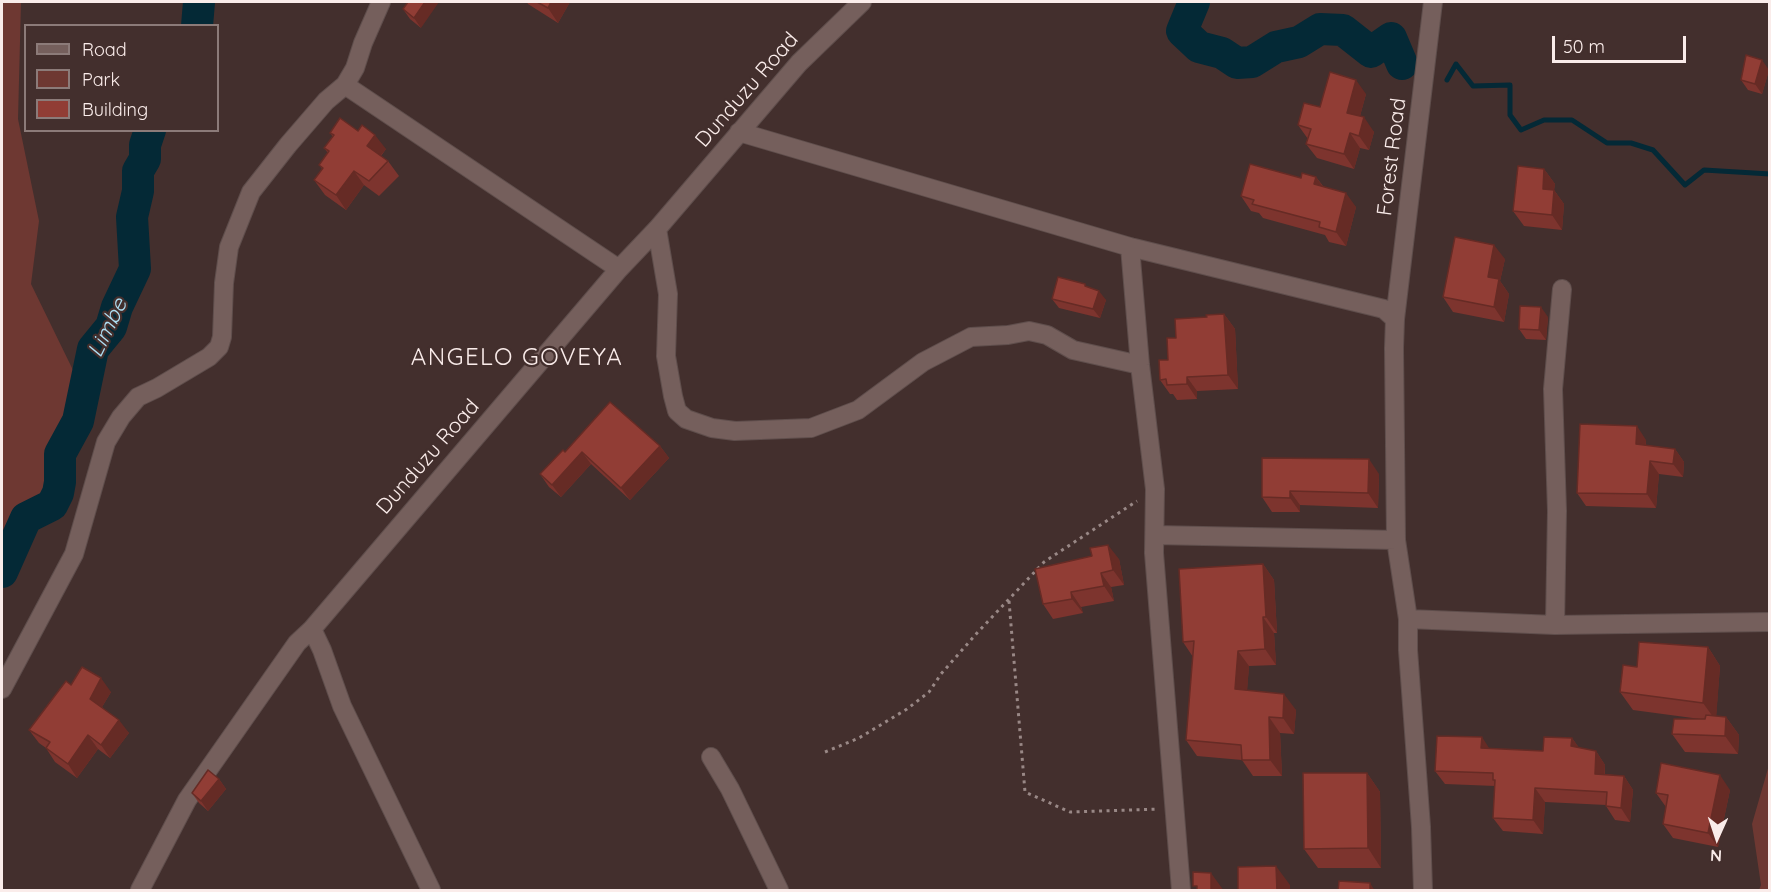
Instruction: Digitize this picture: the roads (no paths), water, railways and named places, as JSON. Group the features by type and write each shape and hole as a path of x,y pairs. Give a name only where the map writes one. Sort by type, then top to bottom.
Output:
{"street":[{"path":"2,689 74,554 106,442 121,417 138,397 192,368 219,347 222,337 224,283 229,247 251,192 326,101 345,85 355,68 381,2"},
{"name":"Dunduzu Road","path":"140,891 186,800 297,643 312,629 619,269 657,229 799,63 862,2"},
{"name":"Forest Road","path":"1423,891 1408,620 1396,540 1395,319 1433,2"},
{"path":"345,85 619,269"},
{"path":"740,132 1130,247 1384,309 1395,319"},
{"path":"657,229 668,294 666,356 673,396 678,411 686,419 712,428 735,432 811,428 858,410 923,362 971,337 1008,335 1029,331 1047,335 1073,351 1140,365"},
{"path":"1130,247 1140,365 1155,489 1154,553 1181,891"},
{"path":"1555,625 1557,510 1553,389 1562,289"},
{"path":"1155,535 1396,540"},
{"path":"1408,620 1555,625 1770,622"},
{"path":"312,629 342,706 431,891"},
{"path":"711,757 730,789 779,891"}],"water":[{"path":"105,315 114,315 118,320 116,324 120,328 118,333 121,341 116,336 109,339 114,341 112,349 108,342 102,341 105,349 93,357 93,341 97,333 100,330 107,335 112,330"}],"waterway":[{"name":"Limbe","path":"197,24 199,2"},
{"path":"1194,2 1182,31 1199,47 1222,53 1237,63 1252,62 1276,47 1299,42 1320,29 1343,30 1371,52 1391,38 1402,64"},
{"path":"1447,80 1456,64 1473,86 1510,85 1510,115 1521,130 1544,120 1572,120 1607,143 1631,143 1653,150 1685,185 1704,170 1770,174"},
{"name":"Limbe","path":"2,572 26,518 52,505 58,493 60,454 78,421 93,349 111,327 117,307 135,269 132,217 138,191 138,171 145,159 145,145 149,132"}],"district":[{"name":"ANGELO GOVEYA","path":"517,358"}]}
